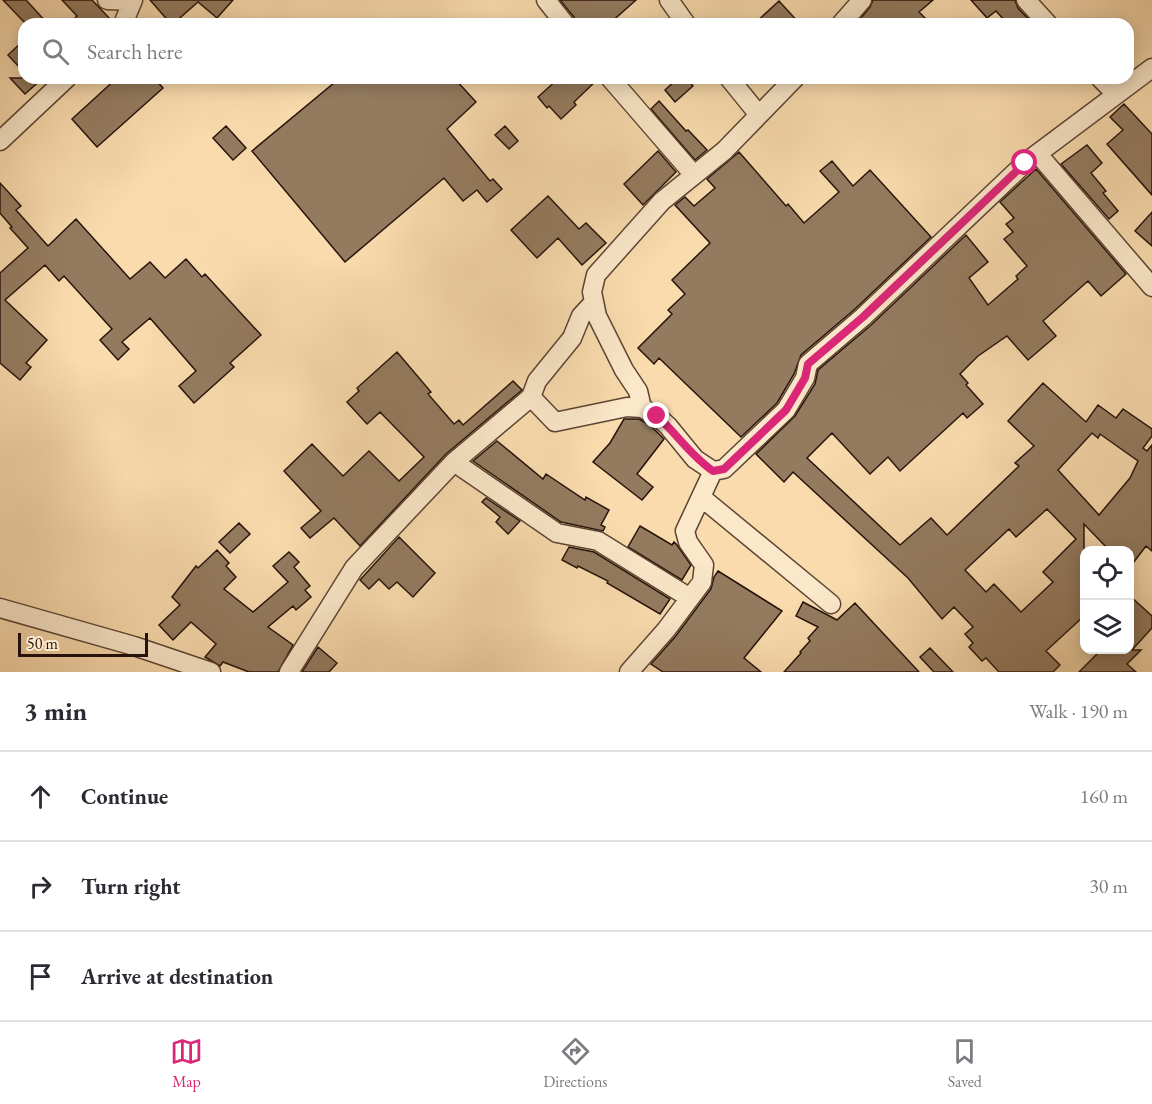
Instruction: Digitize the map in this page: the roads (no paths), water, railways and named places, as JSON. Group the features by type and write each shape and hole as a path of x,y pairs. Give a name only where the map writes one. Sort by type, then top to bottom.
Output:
{"street":[{"path":"107,0 133,1 126,18"},
{"path":"546,0 561,18"},
{"path":"669,0 682,18"},
{"path":"846,18 862,0"},
{"path":"1026,0 1042,18"},
{"path":"1134,81 1152,68"},
{"path":"0,141 61,84"},
{"path":"615,84 694,176"},
{"path":"734,84 759,116"},
{"path":"642,408 638,391 624,370 597,316 592,292 596,275 662,201 724,151 789,84"},
{"path":"1106,84 1116,94"},
{"path":"531,397 555,422 627,407 642,408 657,416 668,426 695,459 713,471 724,469 786,410 805,378 808,364 863,317 950,233 1038,154 1130,84"},
{"path":"1038,154 1152,287"},
{"path":"289,672 354,568 454,462 531,397 537,381 572,338 581,316 594,303"},
{"path":"454,462 557,532 598,541 690,598"},
{"path":"629,672 702,582 704,565 688,542 685,531 713,471"},
{"path":"701,497 831,604"},
{"path":"0,608 134,646 211,672"}]}
